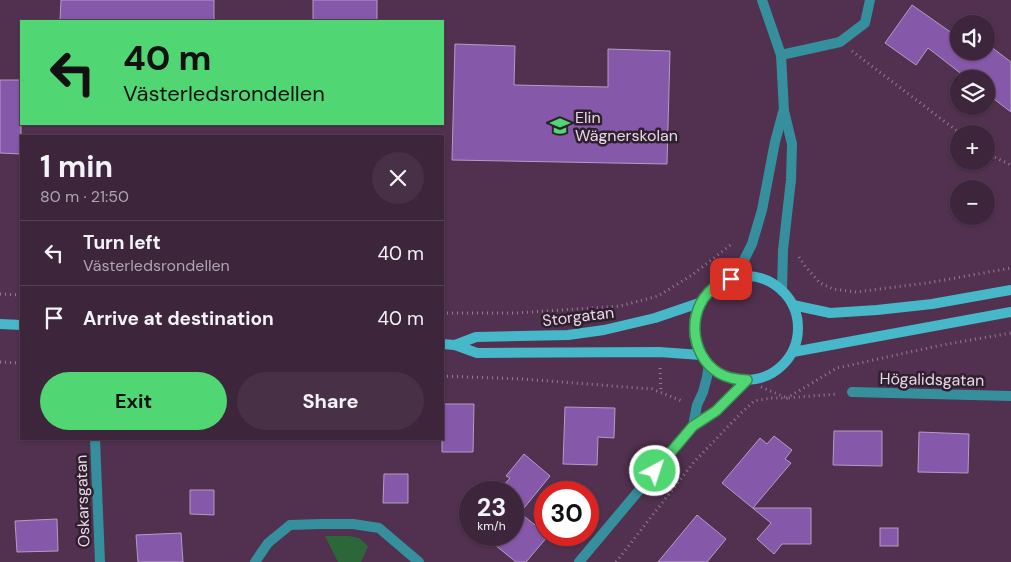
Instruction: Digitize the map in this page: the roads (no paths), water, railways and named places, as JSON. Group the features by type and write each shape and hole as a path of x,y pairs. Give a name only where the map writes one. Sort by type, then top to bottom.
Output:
{"main road":[{"path":"742,277 759,278 771,282 782,291 793,305 798,320 798,337 793,352 785,364 774,373 761,378 747,380 730,378 709,364 701,355 695,335 698,309 708,293 720,283 742,277"},
{"path":"793,305 830,313 878,310 932,304 1011,290"},
{"name":"Storgatan","path":"456,345 476,337 568,335 604,330 655,318 702,302"},
{"path":"793,352 1011,312"},
{"path":"0,324 20,325"},
{"name":"Storgatan","path":"444,344 456,345 478,353 659,352 701,355"}],"street":[{"path":"762,0 781,55 784,111 792,144 791,180 783,250 782,291"},
{"path":"781,55 840,42 865,22 870,0"},
{"path":"731,279 744,262 752,244 762,210 775,142 784,111"},
{"path":"693,426 709,364"},
{"path":"578,562 693,426 716,411 747,380"},
{"name":"Högalidsgatan","path":"852,392 1011,396"},
{"name":"Oskarsgatan","path":"95,440 100,562"},
{"path":"255,562 268,542 290,525 320,524 353,524 379,528 419,562"}],"place":[{"name":"Elin Wägnerskolan","path":"560,126"}]}
